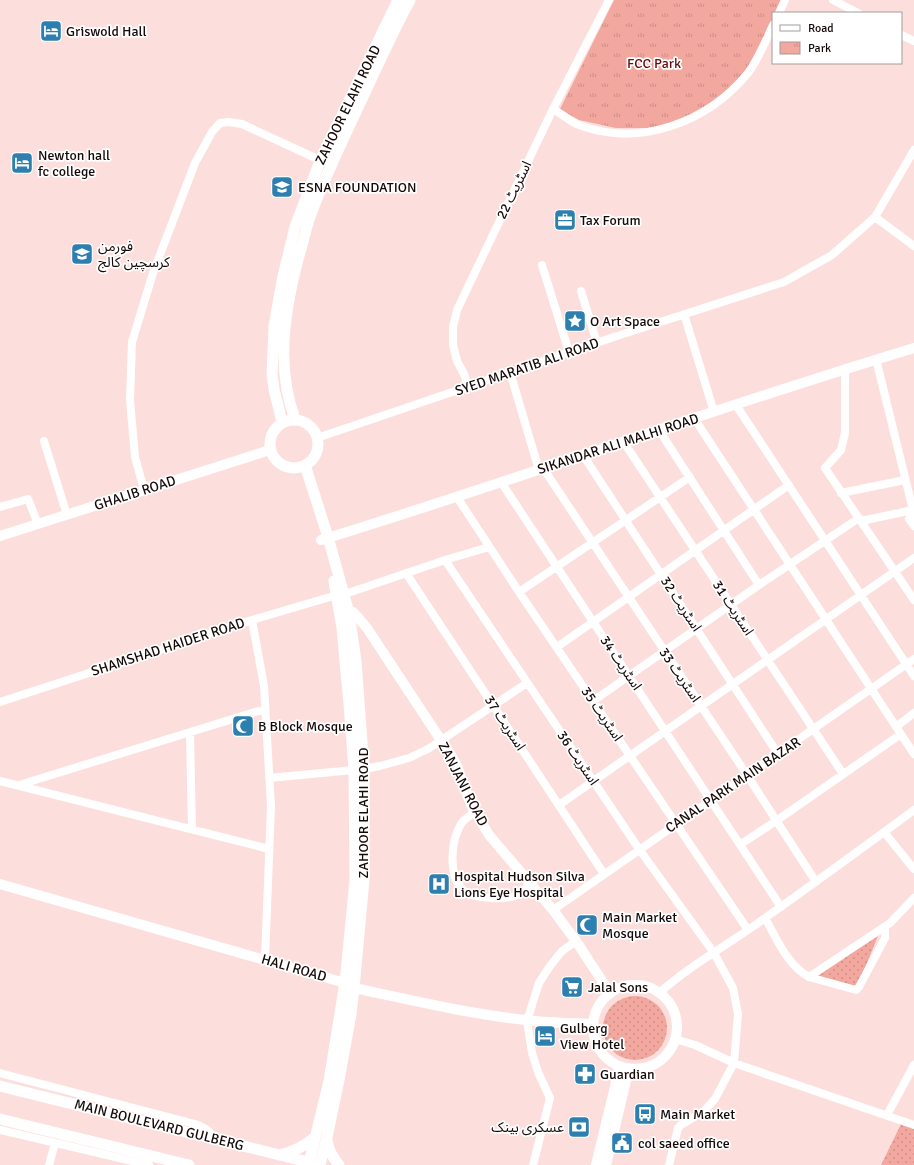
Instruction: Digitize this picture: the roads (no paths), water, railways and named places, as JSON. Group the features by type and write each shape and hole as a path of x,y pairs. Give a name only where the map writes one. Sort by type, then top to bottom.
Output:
{"main road":[{"name":"ZAHOOR ELAHI ROAD","path":"282,422 272,374 274,326 283,276 295,227 320,161 398,0"},
{"name":"ZAHOOR ELAHI ROAD","path":"295,419 289,404 285,386 284,363 286,324 295,270 310,216 331,166 410,0"},
{"path":"295,419 309,425 314,430 318,446 312,460 302,466 284,466 273,456 270,450 269,442 271,434 275,427 282,422 295,419"},
{"name":"ZAHOOR ELAHI ROAD","path":"302,466 341,594 349,613 356,668 359,769 350,985 351,1014 327,1137 316,1164"},
{"name":"ZAHOOR ELAHI ROAD","path":"341,594 344,643 359,769"},
{"name":"ZAHOOR ELAHI ROAD","path":"316,1164 315,1137 329,1082 350,985"},
{"name":"MAIN BOULEVARD GULBERG","path":"0,1086 316,1164"},
{"path":"0,1119 189,1165"},
{"path":"279,1155 298,1149 306,1145 315,1137"},
{"path":"327,1137 331,1154 340,1165"}],"street":[{"name":"اسٹریٹ 22","path":"468,387 464,374 457,361 453,345 457,310 554,109 609,0"},
{"path":"779,12 785,0"},
{"path":"833,0 856,12"},
{"path":"554,109 578,124 596,130 617,134 635,134 654,131 686,122 720,101 749,72 772,27"},
{"path":"902,35 914,41"},
{"path":"144,490 135,457 130,400 132,342 153,273 195,163 212,132 220,123 229,122 242,124 331,166"},
{"name":"SYED MARATIB ALI ROAD","path":"317,438 569,352 784,282 832,255 874,217 914,150"},
{"path":"874,217 914,246"},
{"path":"542,265 569,352"},
{"path":"582,291 597,343"},
{"path":"684,314 714,412"},
{"name":"SIKANDAR ALI MALHI ROAD","path":"325,538 457,497 694,418 914,348"},
{"path":"876,360 913,513 909,519 914,526"},
{"path":"845,370 845,433 841,450 825,468 914,600"},
{"name":"اسٹریٹ 33","path":"510,372 541,469 628,596 816,882"},
{"path":"736,405 914,676"},
{"path":"694,418 914,754"},
{"path":"659,430 759,585"},
{"path":"44,441 67,515"},
{"name":"اسٹریٹ 31","path":"623,442 843,774"},
{"name":"GHALIB ROAD","path":"0,536 270,450"},
{"name":"اسٹریٹ 32","path":"583,455 778,754"},
{"path":"519,592 690,477"},
{"path":"841,492 905,480"},
{"name":"اسٹریٹ 34","path":"501,482 781,907"},
{"path":"556,647 789,485"},
{"name":"اسٹریٹ 35","path":"457,497 519,592 677,823 748,930"},
{"path":"0,507 28,499 38,524"},
{"path":"593,701 759,585 825,541 860,520 913,513"},
{"name":"SHAMSHAD HAIDER ROAD","path":"0,702 252,620 341,594 489,547"},
{"path":"559,805 914,558"},
{"name":"اسٹریٹ 36","path":"445,560 639,849 714,953 733,988 738,1014 734,1063"},
{"name":"اسٹریٹ 37","path":"406,573 604,874"},
{"name":"ZANJANI ROAD","path":"349,613 353,612 360,619 441,740 457,766 475,812 489,835 529,884 553,910 576,941 610,993"},
{"path":"252,620 264,686 271,806 265,959"},
{"name":"CANAL PARK MAIN BAZAR","path":"553,910 914,659"},
{"path":"269,778 380,766 409,758 428,749 527,683"},
{"path":"19,786 265,709"},
{"path":"896,727 914,714"},
{"path":"190,733 192,829"},
{"path":"740,844 776,821 901,734"},
{"path":"0,781 269,849"},
{"path":"659,993 674,979 781,907 914,810"},
{"path":"475,812 462,822 457,832 454,849 453,867 455,879 463,890 476,896 507,898 522,893 529,884"},
{"path":"884,832 914,869"},
{"name":"HALI ROAD","path":"0,884 265,959 350,985 442,1007 527,1021 593,1024"},
{"path":"809,977 885,927 894,920 914,898"},
{"path":"765,918 794,967 809,977 856,990 885,938 885,927"},
{"path":"533,1165 550,1098 538,1072 532,1052 527,1021 539,983 558,956 576,941"},
{"path":"626,985 635,985 652,988 668,1002 674,1013 677,1026 675,1039 668,1052 658,1062 644,1067 625,1067 611,1061 603,1054 597,1045 593,1024 596,1010 600,1003 610,993 626,985"},
{"path":"675,1039 695,1045 734,1063 914,1125"},
{"path":"669,1165 678,1128 704,1111 715,1099 734,1063"},
{"path":"887,1115 914,1065"},
{"path":"596,1165 625,1067"},
{"path":"606,1165 625,1067"},
{"path":"0,1073 195,1124 207,1128 213,1139"},
{"path":"0,1130 149,1165"},
{"path":"50,1165 55,1143"}],"place":[{"name":"Griswold Hall","path":"51,31"},
{"name":"Newton hall fc college","path":"22,163"},
{"name":"ESNA FOUNDATION","path":"282,187"},
{"name":"Tax Forum","path":"565,220"},
{"name":"فورمن کرسچین کالج","path":"82,254"},
{"name":"O Art Space","path":"575,321"},
{"name":"B Block Mosque","path":"243,726"},
{"name":"Hospital Hudson Silva Lions Eye Hospital","path":"439,884"},
{"name":"Main Market Mosque","path":"587,925"},
{"name":"Jalal Sons","path":"572,987"},
{"name":"Gulberg View Hotel","path":"545,1036"},
{"name":"Guardian","path":"585,1074"},
{"name":"Main Market","path":"645,1114"},
{"name":"عسکری بینک","path":"579,1127"},
{"name":"col saeed office","path":"622,1143"}],"park label":[{"name":"FCC Park","path":"654,63"}]}
